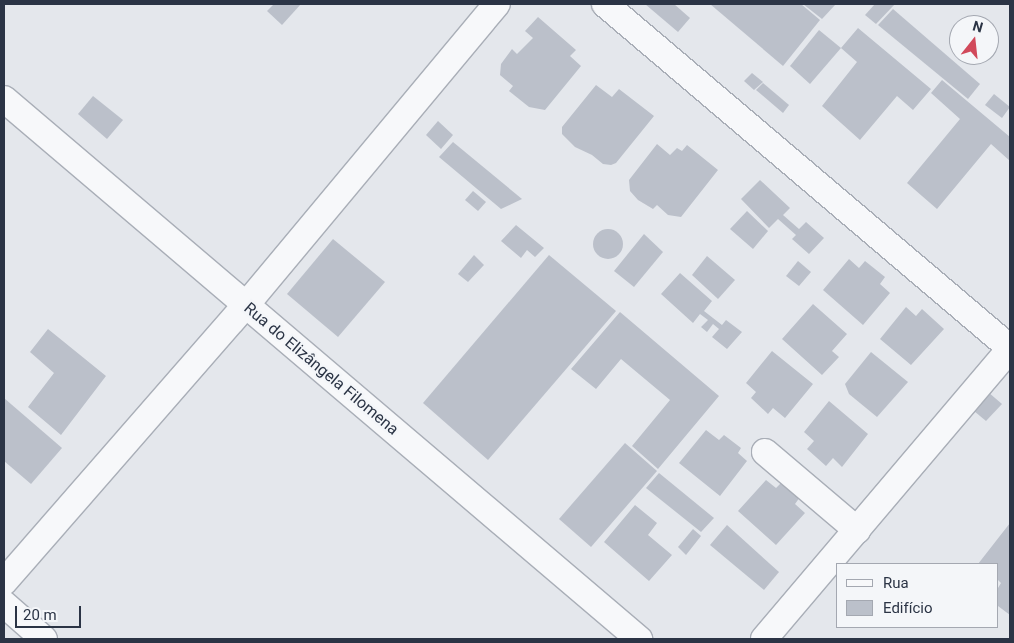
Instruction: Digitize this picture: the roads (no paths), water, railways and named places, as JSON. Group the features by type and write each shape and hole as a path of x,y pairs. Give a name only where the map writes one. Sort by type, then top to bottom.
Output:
{"street":[{"path":"4,582 246,305 497,4"},
{"path":"605,4 1010,348 764,639"},
{"name":"Rua do Elizângela Filomena","path":"4,99 639,639"},
{"path":"765,452 857,530"},
{"path":"4,604 44,639"}]}
